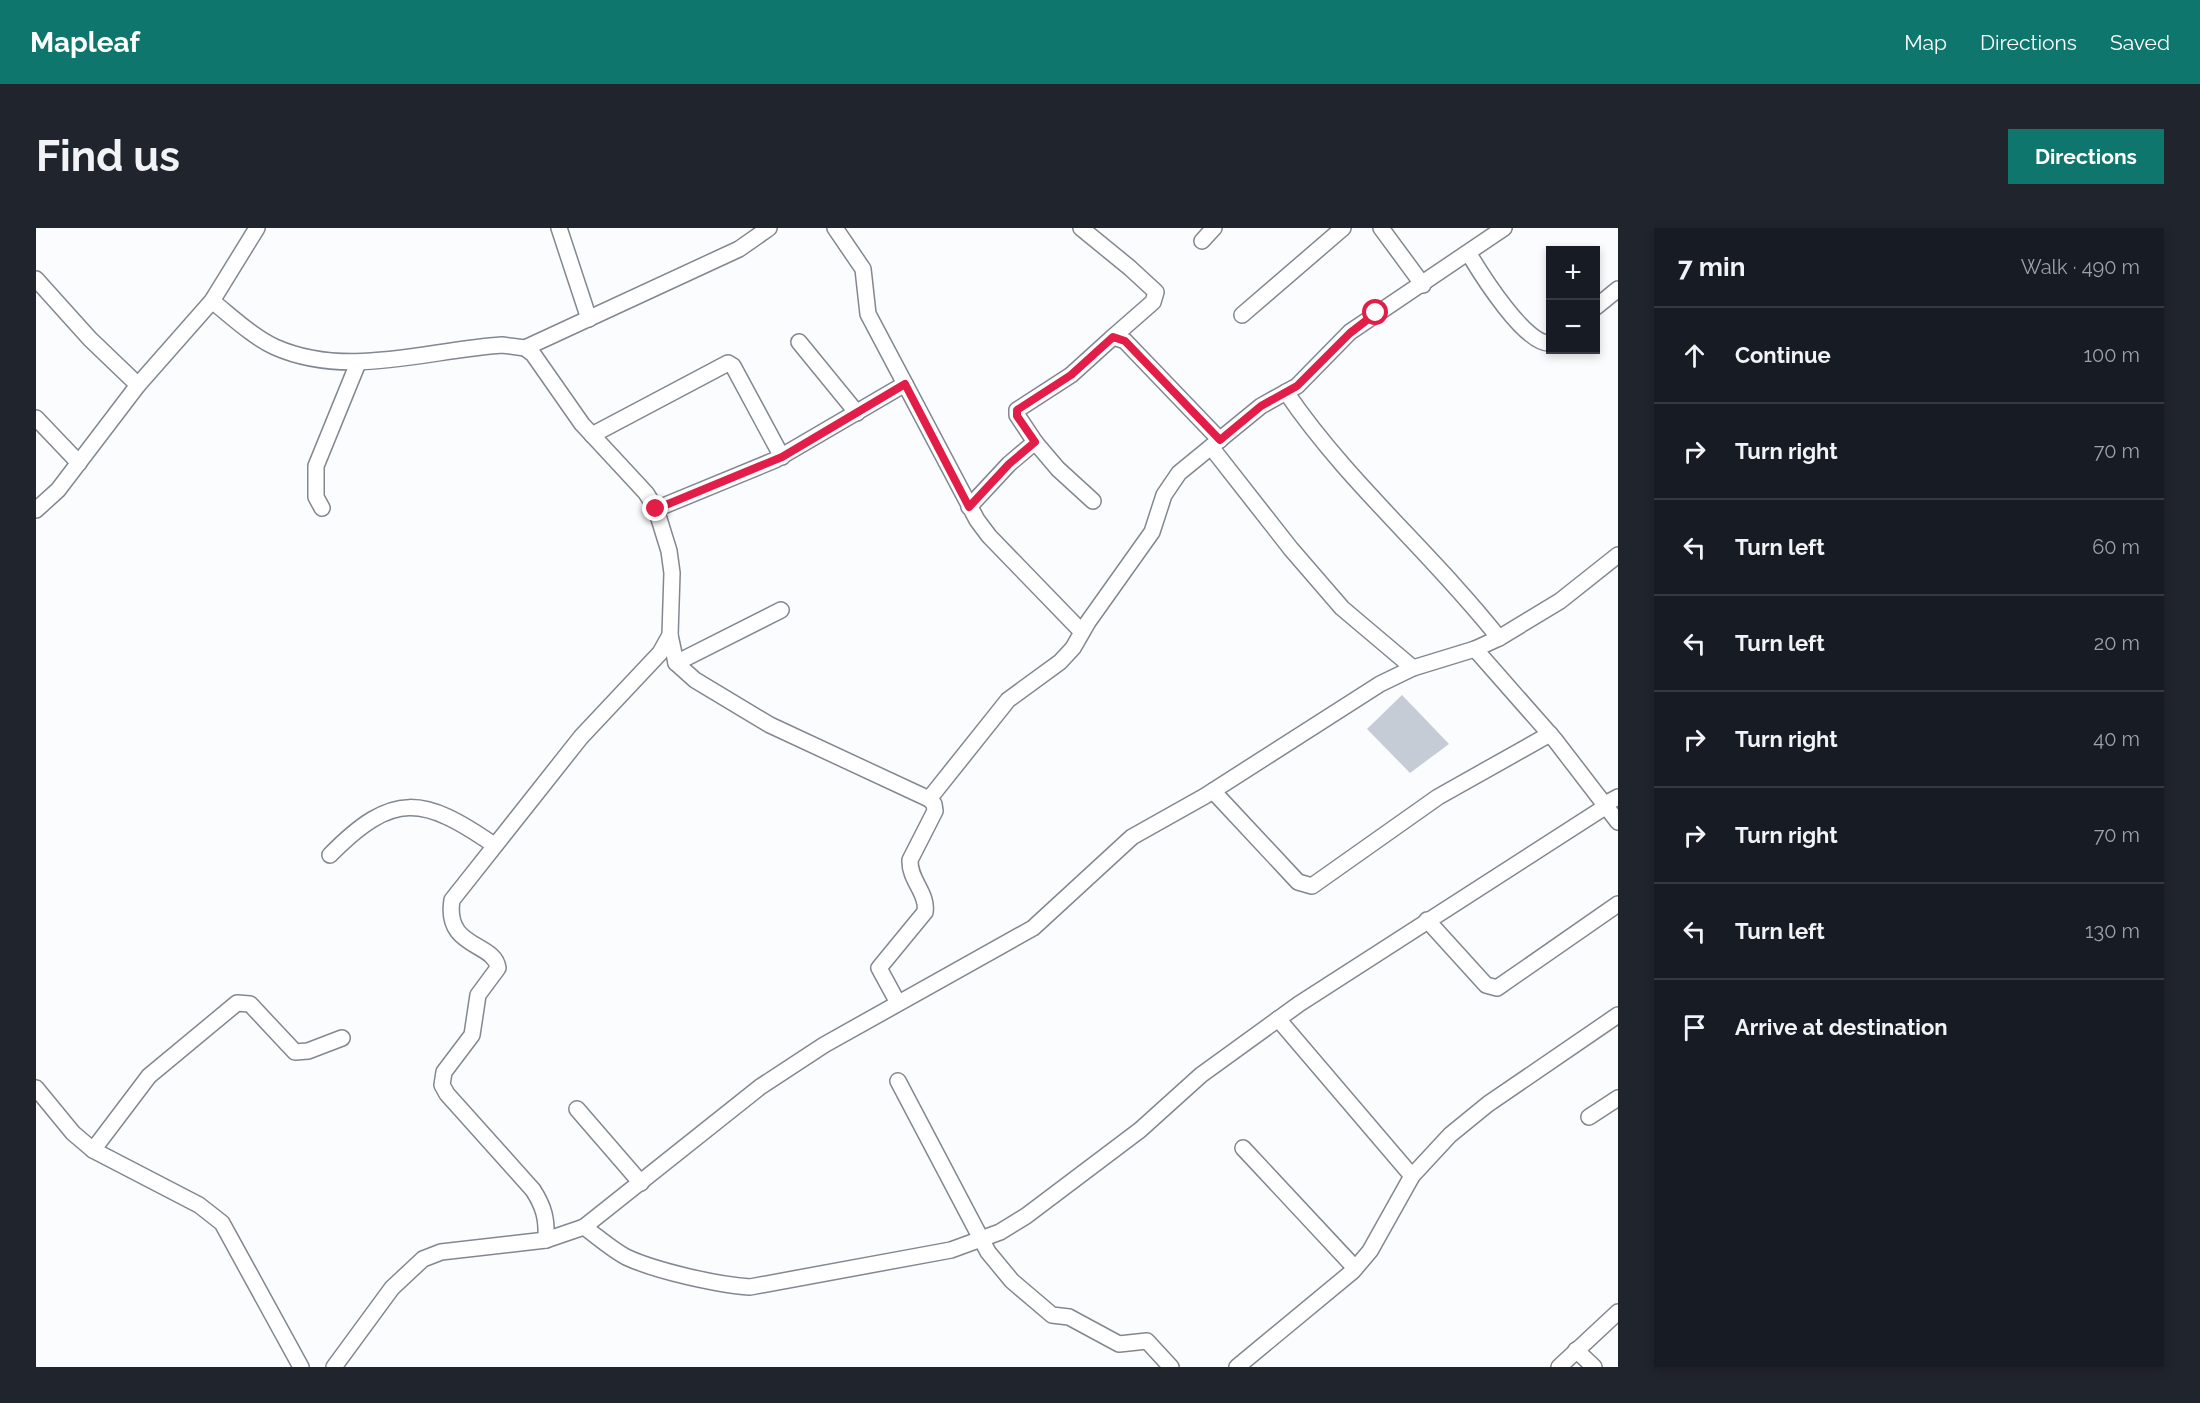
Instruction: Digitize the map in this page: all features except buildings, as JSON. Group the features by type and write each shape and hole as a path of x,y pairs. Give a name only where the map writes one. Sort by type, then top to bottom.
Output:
{"street":[{"path":"36,510 58,490 138,385 212,301 257,228"},
{"path":"559,228 589,319"},
{"path":"212,301 273,346 313,360 358,363 491,346 525,348 739,249 769,228"},
{"path":"835,228 863,269 868,314 969,507 988,536 1082,632"},
{"path":"1081,228 1156,292 1153,302 1071,375 1017,410 1017,416 1058,469 1093,501"},
{"path":"1202,241 1214,228"},
{"path":"1242,315 1343,228"},
{"path":"1381,228 1423,285"},
{"path":"929,799 1008,700 1068,655 1152,532 1170,484 1261,406 1311,374 1350,333 1376,313 1423,285 1504,228"},
{"path":"1469,254 1489,286 1522,326 1541,342 1546,342"},
{"path":"36,279 90,339 138,385"},
{"path":"1600,304 1618,289"},
{"path":"1113,337 1125,341 1216,443 1291,549 1334,599 1376,639 1413,668"},
{"path":"799,342 857,413"},
{"path":"525,348 541,363 592,435 646,493 656,509 669,551 672,573 670,635 676,663 695,680 770,725 929,799 934,804 934,811 910,860 909,869 926,905 925,912 879,968 898,1003"},
{"path":"322,508 316,497 316,466 358,363"},
{"path":"592,435 728,363 733,366 782,457"},
{"path":"656,509 782,457 905,384"},
{"path":"1286,392 1324,444 1456,584 1499,638"},
{"path":"36,418 79,463"},
{"path":"969,507 1009,464 1035,442"},
{"path":"334,1367 392,1288 423,1258 441,1252 546,1240 584,1227 760,1087 898,1003 1017,939 1044,918 1132,837 1213,791 1380,684 1413,668 1475,649 1499,638 1560,601 1618,555"},
{"path":"676,663 781,610"},
{"path":"546,1240 547,1221 543,1206 533,1190 447,1094 442,1085 444,1072 472,1035 478,994 498,968 493,957 464,939 454,927 450,914 452,900 612,701 660,653 670,635"},
{"path":"1475,649 1550,734 1618,822"},
{"path":"1213,791 1298,882 1312,886 1438,797 1550,734"},
{"path":"584,1227 614,1250 644,1264 730,1286 750,1287 951,1250 982,1240 1026,1216 1140,1130 1201,1075 1278,1019 1618,796"},
{"path":"330,855 365,822 400,808 421,807 440,811 459,820 494,845"},
{"path":"1427,920 1486,985 1497,988 1618,904"},
{"path":"93,1150 148,1076 237,1003 250,1004 295,1052 308,1051 342,1038"},
{"path":"1237,1367 1287,1324 1335,1288 1355,1268 1370,1251 1412,1176 1450,1135 1488,1104 1618,1015"},
{"path":"1278,1019 1412,1176"},
{"path":"898,1082 982,1240 1012,1281 1048,1312 1069,1317 1119,1344 1147,1341 1171,1367"},
{"path":"36,1088 73,1133 93,1150 199,1205 222,1223 301,1367"},
{"path":"1589,1117 1618,1098"},
{"path":"577,1109 640,1183"},
{"path":"1243,1148 1355,1268"},
{"path":"1559,1367 1618,1312"},
{"path":"1576,1350 1594,1367"}],"route":[{"path":"656,509 782,457 905,384 969,507 1009,464 1035,442 1017,416 1017,410 1045,394 1071,375 1113,337 1125,341 1220,440 1261,406 1297,386 1311,374 1326,355 1376,313"}]}
